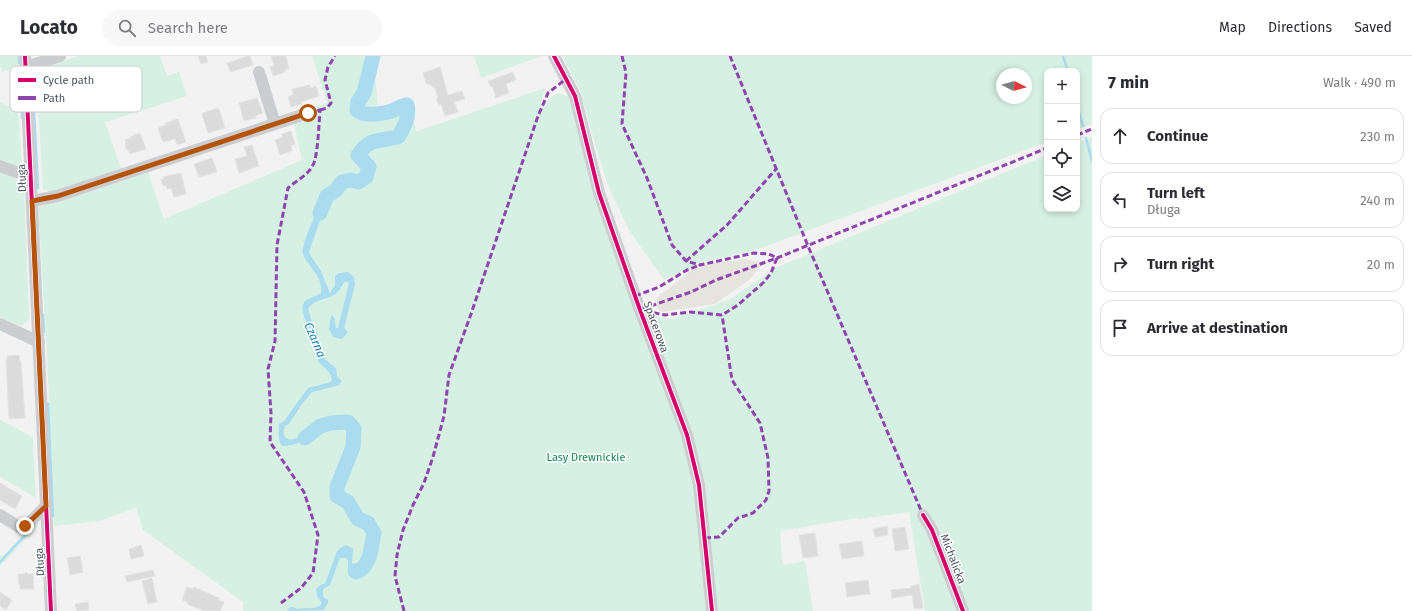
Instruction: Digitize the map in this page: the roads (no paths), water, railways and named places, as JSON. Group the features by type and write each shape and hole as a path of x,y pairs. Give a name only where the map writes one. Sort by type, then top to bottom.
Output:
{"street":[{"path":"25,61 60,56"},
{"name":"Spacerowa","path":"554,56 575,96 599,193 640,310 687,435 699,485 712,611"},
{"path":"259,72 275,124"},
{"name":"Długa","path":"28,112 51,611"},
{"path":"32,201 58,196 308,113"},
{"path":"0,166 16,172 31,175"},
{"path":"0,324 39,342"},
{"path":"0,515 19,527 25,526 46,506"},
{"name":"Michalicka","path":"923,515 932,530 963,611"}],"water":[{"path":"326,194 330,197 325,206 309,252 321,271 330,293 335,285 335,276 339,273 348,272 354,277 355,285 344,328 348,332 342,339 333,337 329,329 331,315 334,317 336,328 338,328 349,283 345,281 340,290 332,296 315,302 308,309 312,323 318,335 318,343 321,353 327,361 336,368 337,376 342,381 339,385 312,392 289,424 285,426 284,434 286,438 292,439 311,432 313,426 321,423 321,428 299,443 282,446 279,438 279,424 284,421 308,388 331,382 331,375 322,366 316,355 313,335 303,311 305,301 321,293 320,281 303,254 303,250 311,224 319,205"},
{"path":"346,545 353,549 352,563 356,567 364,561 366,557 372,563 357,577 350,576 348,574 348,561 346,558 340,558 330,585 323,589 323,597 328,600 324,610 287,611 290,607 297,609 318,607 321,605 316,589 322,584 325,584 337,551"}],"waterway":[{"path":"19,56 19,63"},
{"name":"Czarna","path":"320,213 327,196 336,190 342,182 351,180 359,182 366,177 369,167 358,155 362,150 375,141 398,137 406,122 408,113 407,105 392,111 378,114 364,114 357,110 358,102 364,93 373,56"},
{"path":"1063,56 1067,68"},
{"path":"22,112 22,118"},
{"path":"34,112 38,188"},
{"path":"1080,116 1083,126"},
{"path":"1086,138 1092,161"},
{"path":"43,315 44,332"},
{"path":"48,404 53,516"},
{"name":"Czarna","path":"305,438 320,426 331,423 348,422 354,429 353,447 337,487 337,496 348,502 358,519 368,523 374,533 370,556 365,566 356,572 355,571"},
{"path":"0,562 30,530"}],"park label":[{"name":"Lasy Drewnickie","path":"586,457"}]}
